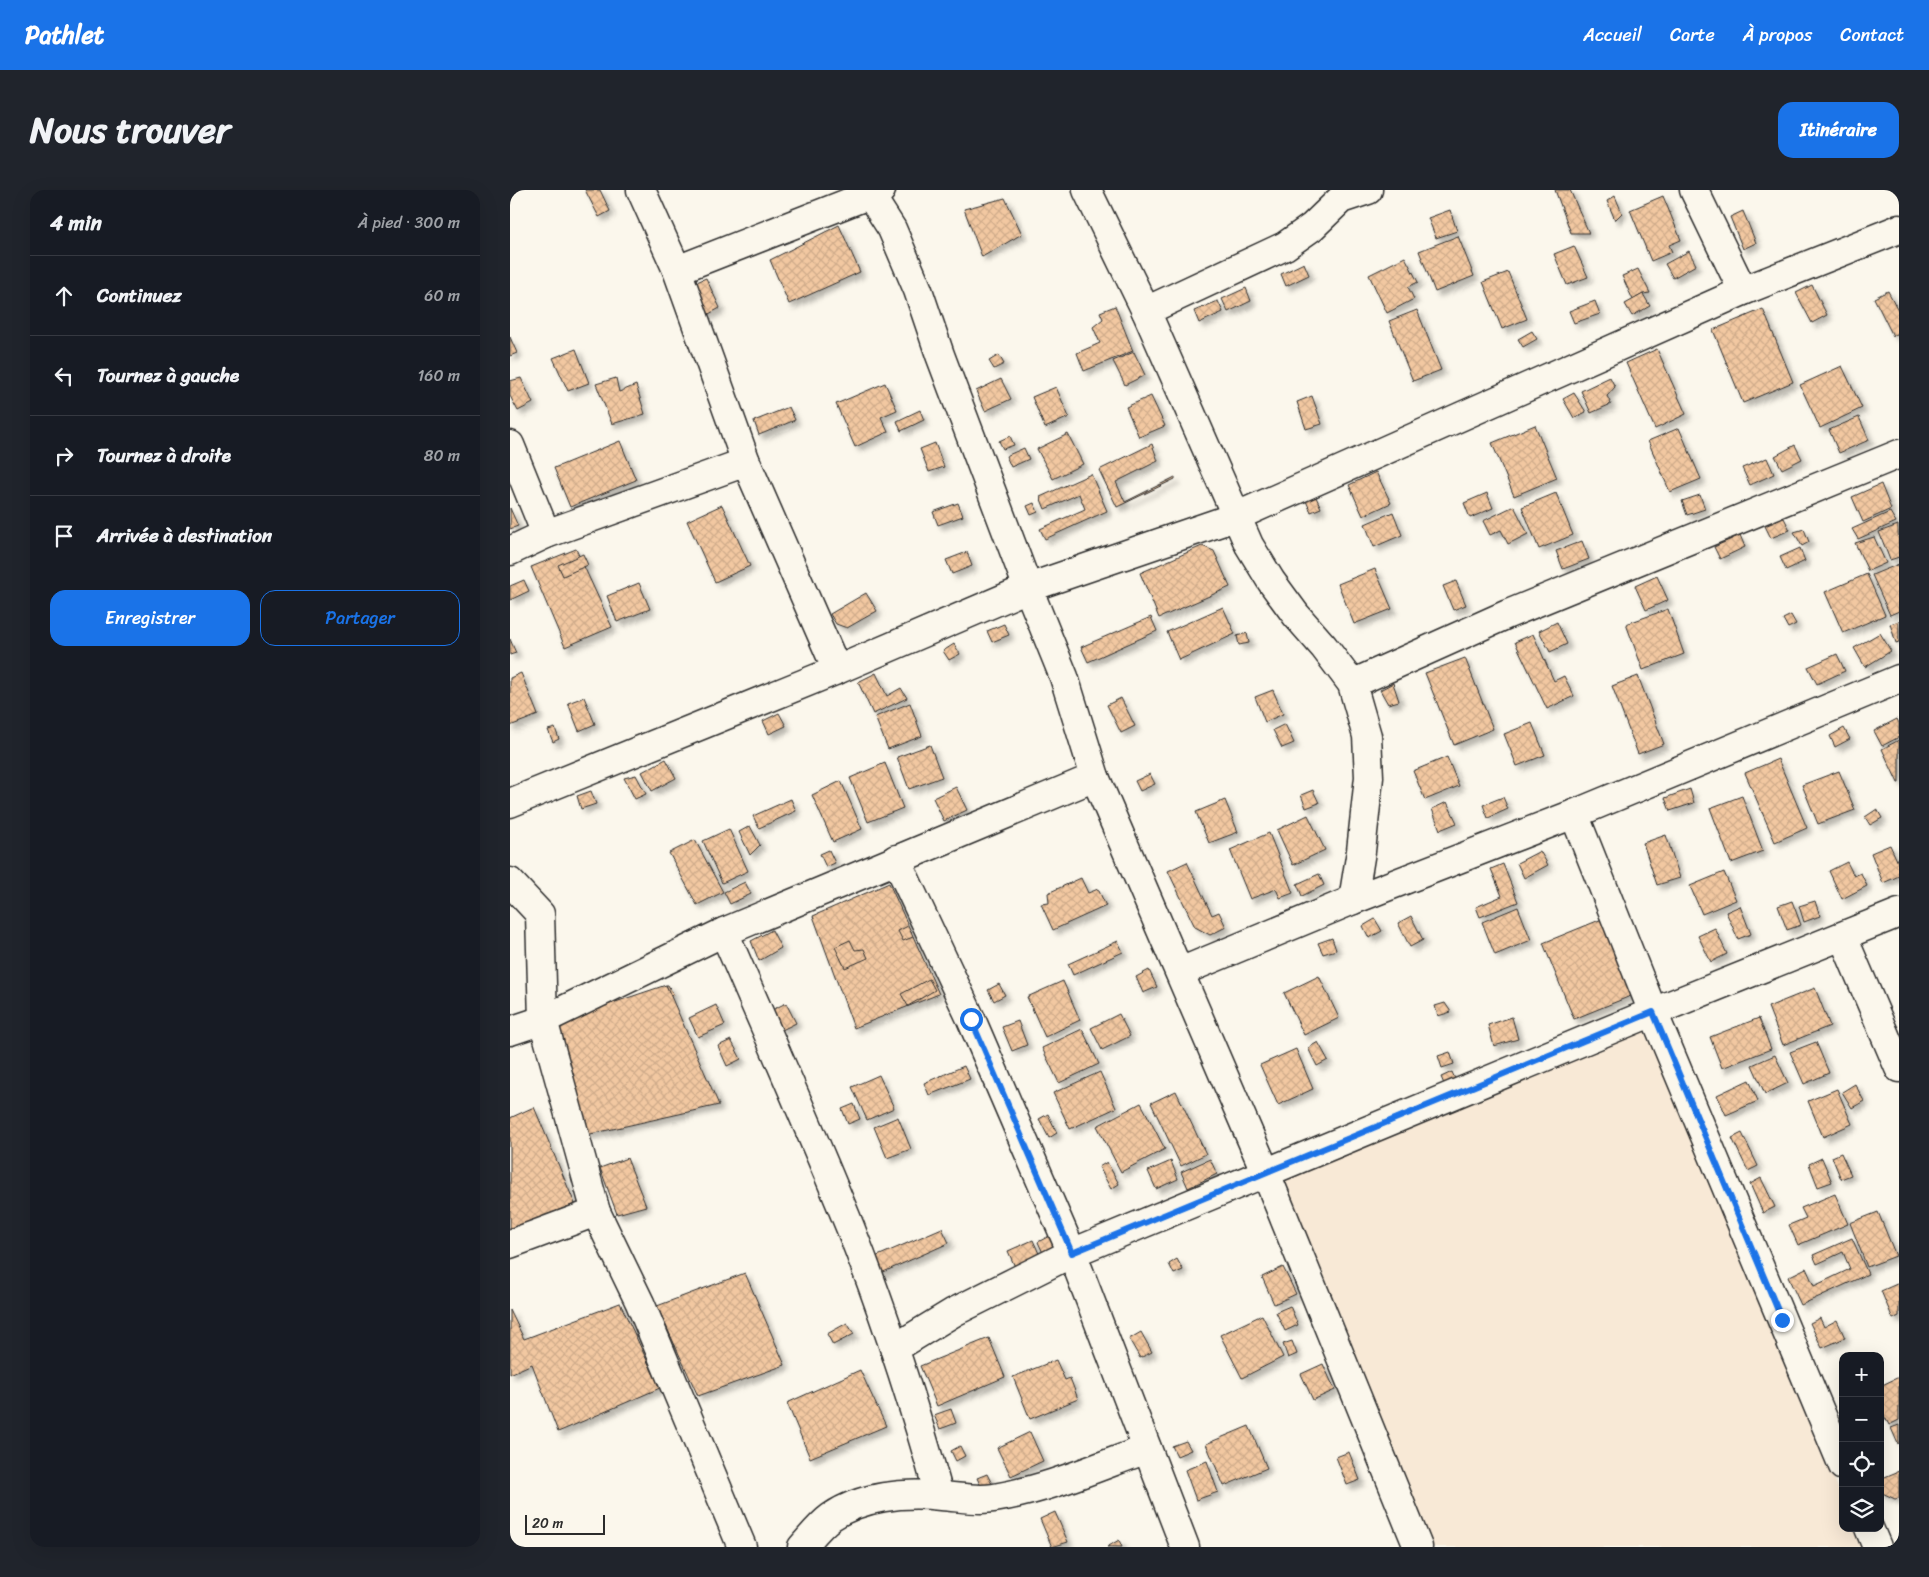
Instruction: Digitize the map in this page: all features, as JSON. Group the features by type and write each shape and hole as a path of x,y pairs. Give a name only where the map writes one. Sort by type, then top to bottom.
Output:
{"street":[{"path":"641,190 677,270 746,462 837,670"},
{"path":"1087,190 1146,311 1235,517 1249,545 1271,581 1296,615 1324,647 1352,684 1367,736 1369,777 1361,851 1353,900"},
{"path":"1146,311 1285,246 1312,227 1342,195 1368,190"},
{"path":"1694,190 1743,290"},
{"path":"677,270 872,192 892,229 918,290 940,355 1028,588 1064,677 1095,777 1266,1172 1418,1547"},
{"path":"510,803 837,670 1028,588 1235,517 1743,290 1899,228"},
{"path":"510,445 546,534"},
{"path":"1352,684 1508,614 1899,454"},
{"path":"510,551 546,534 746,462"},
{"path":"1180,972 1353,900 1574,814 1899,679"},
{"path":"510,1031 543,1020 724,932 1095,777"},
{"path":"1574,814 1653,1012 1839,1456"},
{"path":"896,859 971,1019 1072,1253 1185,1547"},
{"path":"510,882 540,914 543,1020 596,1212 640,1303 742,1547"},
{"path":"895,1348 954,1312 1072,1253 1653,1012 1899,913"},
{"path":"724,932 850,1228 895,1348 940,1496"},
{"path":"1843,936 1899,1068"},
{"path":"510,1244 596,1212"},
{"path":"802,1547 829,1518 849,1506 876,1498 906,1495 964,1499 993,1498 1032,1490 1147,1449"},
{"path":"1871,1532 1877,1547"}],"shaded area":[{"path":"1640,1009 1839,1490 1839,1532 1856,1532 1862,1547 1410,1547 1261,1179"}],"building":[{"path":"585,190 600,190 610,211 599,217"},
{"path":"1555,190 1570,190 1589,233 1571,233"},
{"path":"1615,196 1622,213 1615,220 1607,201"},
{"path":"1663,196 1681,240 1669,245 1672,252 1651,261 1630,210"},
{"path":"1005,198 1022,234 982,257 964,209"},
{"path":"1450,210 1457,231 1436,238 1428,218"},
{"path":"1743,211 1756,243 1743,249 1730,217"},
{"path":"839,225 860,272 789,304 770,260"},
{"path":"1458,236 1474,276 1435,292 1419,251"},
{"path":"1574,246 1588,277 1567,285 1554,254"},
{"path":"1689,251 1696,265 1673,278 1665,264"},
{"path":"1405,257 1418,282 1408,287 1414,299 1387,313 1369,275"},
{"path":"1304,263 1309,275 1286,286 1281,274"},
{"path":"1638,269 1650,293 1643,294 1633,300 1622,276"},
{"path":"1508,272 1527,319 1502,329 1483,282"},
{"path":"706,278 720,308 705,316 692,284"},
{"path":"1812,285 1827,315 1812,323 1796,293"},
{"path":"1246,288 1251,301 1228,312 1222,299"},
{"path":"1888,291 1899,312 1899,333 1893,336 1874,298"},
{"path":"1643,294 1650,306 1632,316 1625,304"},
{"path":"1218,301 1223,312 1199,323 1194,311"},
{"path":"1595,301 1600,314 1574,323 1569,311"},
{"path":"1115,306 1133,351 1084,371 1077,353 1100,343 1093,327 1103,319 1100,312"},
{"path":"1763,309 1793,382 1743,403 1713,330"},
{"path":"1417,310 1441,370 1413,381 1389,321"},
{"path":"1532,331 1537,339 1523,347 1518,339"},
{"path":"510,337 517,353 510,356"},
{"path":"576,349 589,383 568,391 553,358"},
{"path":"1657,349 1686,414 1655,429 1626,363"},
{"path":"1134,352 1145,375 1125,385 1113,361"},
{"path":"999,355 1004,364 994,369 989,361"},
{"path":"1842,366 1862,408 1820,428 1800,385"},
{"path":"1610,377 1615,387 1607,396 1611,404 1591,413 1581,391"},
{"path":"521,378 533,403 518,411 510,396 510,381"},
{"path":"616,378 619,392 636,385 645,414 612,424 596,384"},
{"path":"1001,379 1011,399 985,411 976,391"},
{"path":"885,383 897,410 881,417 888,432 855,447 836,404"},
{"path":"1056,387 1069,417 1045,428 1032,397"},
{"path":"1574,393 1586,412 1574,418 1563,399"},
{"path":"1151,396 1165,426 1139,437 1126,407"},
{"path":"1312,396 1322,424 1306,429 1297,402"},
{"path":"789,407 795,420 759,435 754,421"},
{"path":"920,410 924,420 901,431 897,421"},
{"path":"1859,417 1869,440 1839,453 1829,430"},
{"path":"1535,425 1557,478 1514,496 1492,443"},
{"path":"1679,428 1701,479 1670,492 1648,441"},
{"path":"1068,434 1083,464 1053,479 1037,449"},
{"path":"1010,436 1014,445 1003,449 999,441"},
{"path":"620,441 636,480 570,507 554,468"},
{"path":"935,443 944,467 929,472 920,449"},
{"path":"1152,444 1158,461 1116,482 1125,502 1175,477 1175,479 1117,507 1099,470"},
{"path":"1795,445 1802,459 1782,469 1775,456"},
{"path":"1024,448 1029,459 1011,467 1006,456"},
{"path":"1767,458 1774,474 1750,485 1742,468"},
{"path":"1376,472 1391,503 1363,516 1349,485"},
{"path":"1091,474 1107,511 1045,539 1040,529 1085,509 1079,494 1045,509 1040,497"},
{"path":"1881,484 1891,509 1863,522 1852,497"},
{"path":"1487,493 1493,508 1470,518 1464,503"},
{"path":"1556,493 1573,535 1539,549 1522,507"},
{"path":"1700,495 1705,509 1687,515 1682,501"},
{"path":"1316,497 1321,508 1311,512 1306,501"},
{"path":"958,503 963,516 938,525 933,512"},
{"path":"1034,503 1038,512 1031,515 1027,506"},
{"path":"722,505 750,566 715,582 687,521"},
{"path":"1514,506 1528,534 1508,544 1501,530 1490,535 1483,521"},
{"path":"510,508 518,526 510,529"},
{"path":"1393,512 1402,535 1374,547 1365,524"},
{"path":"1890,512 1896,522 1858,539 1852,529"},
{"path":"1784,518 1790,530 1771,538 1765,526"},
{"path":"1898,525 1899,557 1890,560 1879,532"},
{"path":"1804,529 1809,542 1802,546 1794,532"},
{"path":"1740,535 1745,547 1720,559 1714,547"},
{"path":"1874,537 1886,563 1868,571 1855,543"},
{"path":"1582,541 1589,559 1563,569 1556,551"},
{"path":"1202,546 1214,551 1230,587 1159,618 1140,573"},
{"path":"1800,548 1805,561 1786,570 1780,557"},
{"path":"576,549 612,627 565,647 531,567"},
{"path":"967,552 972,566 952,574 946,560"},
{"path":"583,554 588,565 563,576 558,565"},
{"path":"1899,564 1899,611 1890,615 1872,575"},
{"path":"1375,569 1392,609 1354,624 1338,584"},
{"path":"1867,574 1885,615 1843,633 1825,592"},
{"path":"1657,576 1668,600 1646,610 1635,586"},
{"path":"524,580 529,591 510,600 510,586"},
{"path":"1456,581 1466,605 1453,610 1443,586"},
{"path":"639,583 650,609 617,622 607,596"},
{"path":"866,593 877,611 847,628 836,624 830,614"},
{"path":"1223,607 1235,634 1179,660 1167,632"},
{"path":"1668,609 1684,654 1643,670 1626,624"},
{"path":"1791,615 1796,624 1788,628 1783,619"},
{"path":"1151,617 1157,631 1088,662 1081,647"},
{"path":"1899,621 1899,642 1896,643 1890,624"},
{"path":"1557,622 1567,644 1550,652 1539,631"},
{"path":"1004,624 1009,635 992,642 987,631"},
{"path":"1247,633 1249,643 1239,645 1237,636"},
{"path":"1880,633 1891,651 1865,667 1854,648"},
{"path":"1533,634 1554,681 1564,676 1574,696 1547,709 1515,642"},
{"path":"510,639 516,653 510,655"},
{"path":"954,644 960,654 949,660 943,651"},
{"path":"1837,654 1845,671 1817,684 1808,667"},
{"path":"1465,658 1493,729 1454,745 1425,673"},
{"path":"521,673 538,715 510,726 510,678"},
{"path":"876,673 887,696 901,688 907,698 873,714 858,682"},
{"path":"1638,676 1664,744 1638,754 1612,686"},
{"path":"1393,683 1399,701 1388,704 1380,690"},
{"path":"1273,690 1283,714 1265,722 1255,697"},
{"path":"584,697 595,724 579,731 568,703"},
{"path":"1121,698 1135,726 1121,733 1107,705"},
{"path":"910,703 922,736 888,749 875,717"},
{"path":"779,713 786,726 769,734 763,721"},
{"path":"1897,719 1899,723 1899,737 1882,746 1874,731"},
{"path":"1532,723 1545,755 1517,766 1504,734"},
{"path":"1285,724 1294,743 1282,748 1273,730"},
{"path":"555,728 559,739 553,742 548,730"},
{"path":"1844,728 1850,739 1835,747 1830,736"},
{"path":"1899,740 1899,783 1898,783 1882,749"},
{"path":"930,745 942,777 909,789 897,757"},
{"path":"1447,757 1459,786 1425,800 1413,771"},
{"path":"666,759 676,778 652,791 642,772"},
{"path":"1778,759 1807,828 1775,842 1745,773"},
{"path":"885,763 903,808 868,822 850,778"},
{"path":"1839,771 1855,810 1818,824 1802,785"},
{"path":"1150,774 1155,784 1140,791 1135,781"},
{"path":"636,775 646,794 635,799 624,778"},
{"path":"841,781 862,829 833,842 812,795"},
{"path":"956,787 967,810 944,821 933,798"},
{"path":"1690,789 1694,803 1670,811 1665,798"},
{"path":"1313,790 1319,803 1306,808 1301,795"},
{"path":"591,791 596,804 581,809 577,796"},
{"path":"1742,796 1763,851 1731,863 1710,808"},
{"path":"1503,797 1508,809 1488,818 1483,805"},
{"path":"791,799 796,811 759,828 753,816"},
{"path":"1225,800 1238,832 1209,843 1196,812"},
{"path":"1447,802 1457,823 1440,830 1432,809"},
{"path":"1877,809 1882,818 1870,825 1865,817"},
{"path":"1308,815 1325,850 1293,865 1277,830"},
{"path":"750,826 760,845 750,855 739,832"},
{"path":"729,829 748,871 722,883 703,841"},
{"path":"1269,833 1293,893 1280,898 1276,889 1250,899 1230,850"},
{"path":"1666,835 1680,878 1657,885 1643,843"},
{"path":"695,840 723,892 697,905 669,853"},
{"path":"1890,845 1899,865 1899,876 1883,883 1871,853"},
{"path":"829,850 835,863 826,867 820,854"},
{"path":"1540,851 1548,865 1524,878 1517,863"},
{"path":"1187,862 1212,915 1219,912 1226,927 1210,935 1195,927 1168,871"},
{"path":"1847,862 1854,876 1861,873 1867,886 1842,899 1829,871"},
{"path":"1503,864 1518,902 1480,917 1476,907 1502,896 1491,869"},
{"path":"1724,872 1736,900 1702,914 1690,886"},
{"path":"1319,874 1324,885 1302,896 1297,884"},
{"path":"1081,878 1088,893 1098,889 1106,906 1053,930 1041,904 1049,903 1048,893"},
{"path":"745,882 751,894 730,904 724,892"},
{"path":"889,883 939,994 854,1028 813,916"},
{"path":"1792,901 1801,925 1787,930 1778,906"},
{"path":"1815,901 1820,916 1804,922 1799,906"},
{"path":"1740,906 1751,934 1738,939 1726,912"},
{"path":"1518,907 1531,940 1495,955 1482,922"},
{"path":"1411,916 1423,940 1410,947 1398,923"},
{"path":"1375,919 1382,931 1369,938 1363,926"},
{"path":"1602,919 1633,995 1574,1019 1543,943"},
{"path":"908,926 913,937 903,941 898,931"},
{"path":"1715,928 1727,954 1711,962 1698,936"},
{"path":"772,930 781,948 759,961 751,941"},
{"path":"1332,938 1336,950 1323,954 1318,943"},
{"path":"850,940 855,950 864,949 868,958 845,968 835,947"},
{"path":"1118,941 1123,952 1073,975 1068,964"},
{"path":"1149,970 1157,987 1143,993 1136,977"},
{"path":"1319,976 1339,1018 1304,1035 1284,993"},
{"path":"929,979 935,990 908,1006 901,994"},
{"path":"1063,981 1080,1020 1045,1037 1027,997"},
{"path":"999,984 1005,995 994,1001 988,990"},
{"path":"666,985 668,985 674,995 670,996"},
{"path":"666,985 719,1105 586,1135 553,1023"},
{"path":"1815,988 1830,1026 1783,1045 1768,1007"},
{"path":"786,1003 796,1023 782,1030 772,1010"},
{"path":"1445,1003 1451,1012 1438,1016 1435,1006"},
{"path":"716,1005 725,1025 698,1037 689,1018"},
{"path":"1119,1014 1130,1036 1102,1050 1091,1028"},
{"path":"1512,1017 1518,1039 1494,1046 1488,1025"},
{"path":"1759,1018 1771,1049 1722,1068 1710,1037"},
{"path":"1018,1021 1027,1045 1012,1051 1002,1027"},
{"path":"1082,1029 1099,1064 1059,1083 1042,1048"},
{"path":"731,1040 741,1059 727,1066 718,1046"},
{"path":"1318,1042 1328,1060 1317,1066 1308,1048"},
{"path":"1816,1042 1829,1073 1804,1084 1790,1052"},
{"path":"1296,1049 1313,1089 1278,1105 1260,1065"},
{"path":"1450,1052 1454,1064 1442,1068 1438,1056"},
{"path":"1775,1055 1788,1083 1765,1094 1752,1065"},
{"path":"964,1066 970,1079 929,1095 924,1083"},
{"path":"1100,1072 1116,1108 1070,1129 1053,1093"},
{"path":"1452,1072 1455,1079 1444,1084 1441,1077"},
{"path":"879,1075 894,1108 867,1120 852,1087"},
{"path":"1749,1080 1758,1101 1726,1115 1717,1095"},
{"path":"1855,1084 1864,1101 1852,1108 1842,1092"},
{"path":"1837,1089 1852,1124 1823,1137 1808,1101"},
{"path":"1176,1091 1206,1154 1181,1166 1151,1103"},
{"path":"1141,1103 1165,1149 1121,1172 1097,1126"},
{"path":"854,1104 860,1119 848,1124 842,1109"},
{"path":"534,1107 575,1204 510,1229 510,1118"},
{"path":"1048,1114 1057,1133 1049,1138 1039,1119"},
{"path":"898,1117 911,1149 887,1158 874,1127"},
{"path":"1742,1133 1758,1166 1748,1171 1732,1138"},
{"path":"1841,1153 1851,1175 1841,1179 1832,1157"},
{"path":"627,1158 646,1206 617,1214 600,1168"},
{"path":"1822,1158 1832,1182 1818,1187 1809,1164"},
{"path":"1210,1159 1217,1174 1188,1188 1181,1172"},
{"path":"1171,1161 1178,1179 1156,1189 1148,1171"},
{"path":"1107,1162 1119,1184 1111,1189 1099,1167"},
{"path":"1761,1178 1775,1207 1763,1213 1750,1184"},
{"path":"1835,1194 1848,1224 1798,1245 1789,1225 1806,1218 1801,1208"},
{"path":"1878,1212 1896,1256 1867,1267 1850,1223"},
{"path":"942,1228 949,1243 879,1274 873,1258"},
{"path":"1053,1234 1060,1248 1044,1255 1038,1242"},
{"path":"1852,1238 1868,1274 1801,1305 1788,1277 1806,1268 1814,1286 1850,1269 1843,1252 1817,1264 1813,1255"},
{"path":"1033,1240 1040,1256 1015,1267 1008,1251"},
{"path":"1177,1259 1183,1270 1174,1274 1169,1264"},
{"path":"1283,1267 1296,1294 1274,1304 1262,1277"},
{"path":"745,1273 785,1365 698,1396 657,1306"},
{"path":"1899,1283 1899,1316 1893,1319 1881,1291"},
{"path":"620,1303 660,1388 558,1432 532,1364 510,1374 510,1310 524,1339"},
{"path":"1290,1306 1298,1325 1285,1331 1276,1312"},
{"path":"1262,1315 1283,1357 1242,1378 1220,1335"},
{"path":"1820,1318 1824,1327 1837,1320 1845,1338 1822,1348 1810,1323"},
{"path":"847,1323 854,1334 833,1345 827,1334"},
{"path":"1141,1332 1152,1352 1140,1358 1129,1339"},
{"path":"989,1338 1005,1377 937,1406 920,1366"},
{"path":"1292,1341 1297,1354 1288,1358 1283,1344"},
{"path":"1056,1360 1065,1380 1070,1378 1078,1399 1030,1419 1013,1377"},
{"path":"1323,1364 1335,1390 1313,1400 1301,1374"},
{"path":"860,1370 886,1426 810,1458 787,1403"},
{"path":"1899,1377 1899,1420 1889,1425 1884,1416 1884,1384"},
{"path":"951,1409 956,1423 940,1429 934,1415"},
{"path":"1899,1425 1899,1443 1898,1444 1891,1428"},
{"path":"1249,1426 1267,1468 1224,1486 1206,1444"},
{"path":"1030,1432 1043,1461 1011,1476 997,1448"},
{"path":"1186,1441 1191,1450 1177,1456 1172,1446"},
{"path":"960,1446 965,1456 956,1461 951,1451"},
{"path":"1349,1452 1360,1480 1347,1485 1336,1457"},
{"path":"1207,1461 1218,1492 1196,1500 1185,1470"},
{"path":"1899,1471 1899,1498 1895,1499 1884,1494 1884,1477"},
{"path":"987,1474 993,1486 983,1491 977,1478"},
{"path":"1055,1512 1068,1542 1052,1547 1040,1519"},
{"path":"1119,1540 1122,1547 1107,1547"}],"route":[{"path":"971,1019 1072,1253 1653,1012 1782,1320"}]}
